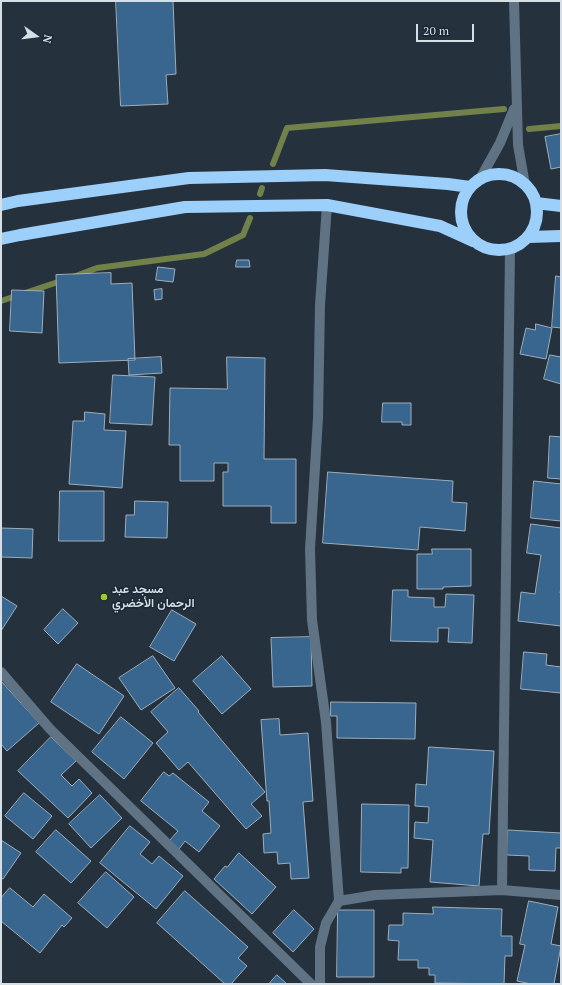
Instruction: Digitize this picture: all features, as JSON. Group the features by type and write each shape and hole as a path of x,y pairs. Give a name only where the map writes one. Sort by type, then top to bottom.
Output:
{"highway":[{"path":"1,205 18,201 189,178 325,175 448,184 475,183 491,175 503,174 515,178 525,185 536,203 537,214 534,226 528,236 520,244 510,249 497,251 484,248 473,241 440,226 327,205 185,207 20,234 1,239"},
{"path":"473,241 465,229 461,215 463,200 475,183"},
{"path":"536,203 561,206"},
{"path":"528,236 561,236"}],"street":[{"path":"514,1 518,146 525,185"},
{"path":"475,183 500,144 516,106"},
{"path":"320,984 320,947 326,923 339,901 326,722 312,620 310,549 318,418 320,305 327,205"},
{"path":"502,890 510,249"},
{"path":"1,672 50,729 311,984"},
{"path":"339,901 375,895 502,890 561,895"}],"building":[{"path":"116,1 173,1 176,74 166,75 168,104 121,106"},
{"path":"561,134 561,167 551,169 545,137"},
{"path":"237,260 249,260 250,267 236,267"},
{"path":"158,267 175,269 173,282 156,280"},
{"path":"111,273 111,284 132,283 135,360 59,363 56,275"},
{"path":"556,276 561,277 561,328 552,327"},
{"path":"162,289 162,299 155,300 154,290"},
{"path":"12,290 44,291 42,333 10,331"},
{"path":"536,324 552,328 546,359 520,354 526,328 535,330"},
{"path":"550,355 561,357 561,384 544,379"},
{"path":"161,357 162,373 129,375 128,359"},
{"path":"227,357 265,358 264,459 296,459 296,523 271,523 271,506 223,506 223,472 228,472 228,463 214,463 214,481 180,481 180,445 169,445 170,388 227,389"},
{"path":"113,375 155,377 152,425 110,423"},
{"path":"383,403 411,403 411,425 402,425 402,422 382,422"},
{"path":"85,412 105,414 104,430 126,431 122,488 69,484 73,421 84,421"},
{"path":"550,436 561,437 561,479 548,478"},
{"path":"328,472 453,481 452,502 467,503 465,531 420,527 418,550 323,543"},
{"path":"534,481 561,484 561,521 531,518"},
{"path":"60,491 104,491 104,541 59,541"},
{"path":"135,501 168,502 167,538 125,537 126,515 134,515"},
{"path":"531,524 561,528 561,626 518,621 521,592 535,594 541,555 527,553"},
{"path":"1,528 33,529 32,558 1,557"},
{"path":"432,549 471,549 471,586 443,587 443,589 417,589 417,554 432,554"},
{"path":"393,590 408,590 408,597 434,598 434,607 445,607 446,594 474,595 472,643 448,642 449,628 438,628 438,642 391,641"},
{"path":"1,596 17,606 1,631"},
{"path":"63,609 78,623 58,644 44,630"},
{"path":"172,610 196,624 174,661 150,647"},
{"path":"311,637 312,686 273,687 271,638"},
{"path":"524,652 547,654 546,665 561,667 561,693 521,689"},
{"path":"153,656 175,688 141,710 119,678"},
{"path":"222,656 251,689 222,714 193,681"},
{"path":"77,664 124,696 99,734 51,702"},
{"path":"1,681 39,723 7,751 1,744"},
{"path":"179,688 265,792 251,804 262,816 246,829 188,762 179,770 156,743 168,732 151,712"},
{"path":"331,702 416,703 415,739 337,738 337,716 331,716"},
{"path":"121,717 153,743 124,779 92,752"},
{"path":"279,719 280,735 308,733 313,801 303,802 309,878 291,879 290,863 278,864 277,852 264,853 263,834 271,833 261,720"},
{"path":"51,737 76,761 61,775 72,786 79,779 92,793 68,818 18,771"},
{"path":"429,747 494,751 489,834 483,834 479,886 430,882 433,840 414,838 415,822 428,823 429,807 415,806 416,784 426,785"},
{"path":"164,772 169,776 173,773 209,802 202,811 220,826 199,852 185,841 179,849 169,841 178,831 141,801"},
{"path":"24,793 52,816 33,839 5,816"},
{"path":"100,795 122,818 91,848 69,824"},
{"path":"362,804 409,805 408,868 401,868 401,873 361,872"},
{"path":"130,826 150,842 140,854 152,864 159,856 183,876 156,909 100,863"},
{"path":"56,830 91,861 71,883 36,852"},
{"path":"508,830 561,833 561,848 556,848 555,871 529,870 529,856 507,855"},
{"path":"1,840 21,853 3,879 1,878"},
{"path":"239,853 276,887 252,914 214,879"},
{"path":"106,872 134,897 107,928 78,903"},
{"path":"10,888 33,907 44,894 72,918 64,927 62,925 40,953 1,921 1,898"},
{"path":"185,891 248,947 238,958 247,966 231,984 225,984 157,923"},
{"path":"529,901 558,907 551,944 561,946 554,984 531,984 517,981 525,945 520,944"},
{"path":"433,907 502,909 501,936 512,936 512,956 505,956 504,984 435,983 435,975 429,975 429,968 418,968 418,960 398,960 399,941 388,940 389,925 403,925 403,913 433,914"},
{"path":"294,910 314,929 293,952 273,933"},
{"path":"338,910 374,910 374,977 337,977"},
{"path":"277,975 287,984 269,984"}],"waterway":[{"path":"273,164 287,128 504,109"},
{"path":"529,129 561,126"},
{"path":"260,194 262,188"},
{"path":"73,277 97,268 204,254 243,235 250,218"},
{"path":"1,301 64,280"}],"place":[{"name":"مسجد عبد الرحمان الأخضري","path":"104,597"}]}
